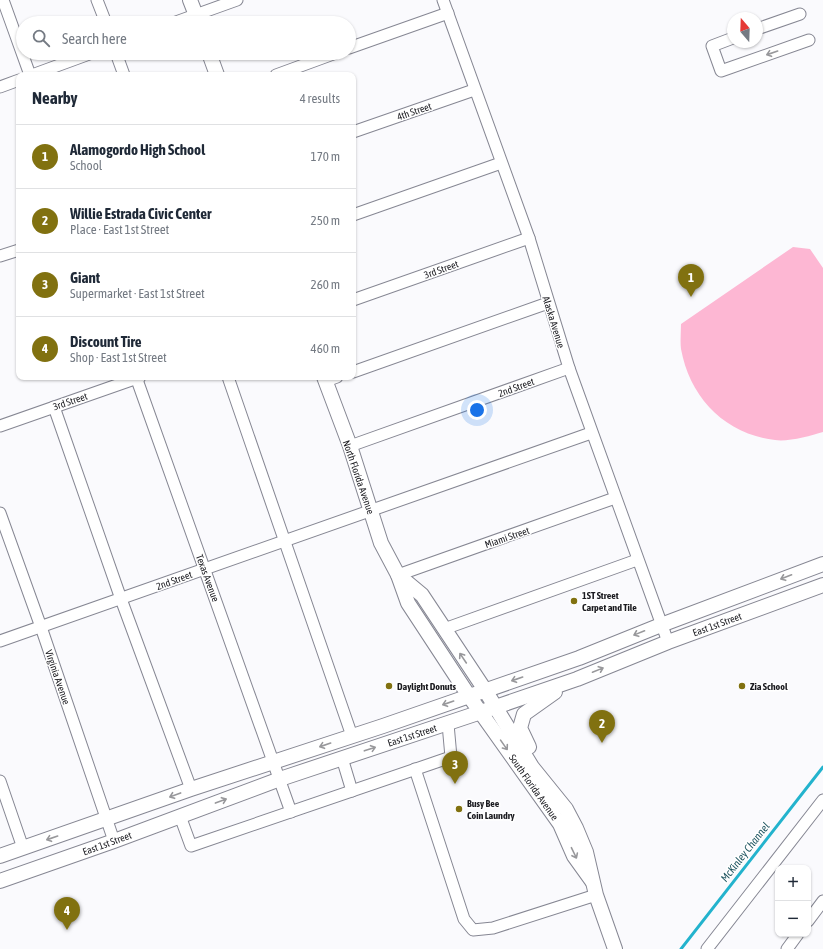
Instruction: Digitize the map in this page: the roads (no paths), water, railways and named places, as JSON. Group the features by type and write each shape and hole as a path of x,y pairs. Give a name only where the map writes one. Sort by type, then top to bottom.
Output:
{"main road":[{"path":"190,0 196,16"},
{"path":"212,60 216,72"},
{"name":"North Florida Avenue","path":"330,380 381,543 398,575 408,603 469,696"},
{"name":"East 1st Street","path":"0,856 579,658 660,625 823,564"},
{"name":"North Florida Avenue","path":"398,575 422,595 496,707"},
{"name":"East 1st Street","path":"0,881 114,841 280,779 448,724 577,679 668,642 823,585"},
{"path":"566,809 556,789 535,759 520,728 524,714 577,679"},
{"name":"South Florida Avenue","path":"469,696 482,712 560,824 574,856 594,888"},
{"name":"South Florida Avenue","path":"496,707 532,767 566,809 576,828 586,852 594,888 615,949"}],"street":[{"path":"3,0 16,35"},
{"path":"97,0 103,16"},
{"path":"203,16 237,0"},
{"name":"Alaska Avenue","path":"443,0 528,238 591,433 660,625 668,642"},
{"path":"356,46 448,13"},
{"path":"763,28 800,14"},
{"path":"727,40 712,46 721,71 809,40"},
{"path":"25,60 30,72"},
{"path":"39,72 73,60"},
{"path":"119,60 123,72"},
{"path":"284,72 317,60"},
{"path":"0,86 16,81"},
{"name":"4th Street","path":"356,131 474,90"},
{"path":"356,214 501,163"},
{"name":"3rd Street","path":"356,299 528,238"},
{"path":"1,254 16,251"},
{"path":"356,371 548,303"},
{"name":"2nd Street","path":"350,446 569,368"},
{"name":"3rd Street","path":"0,426 130,380"},
{"name":"Texas Avenue","path":"139,380 204,569 291,812"},
{"path":"229,380 352,736"},
{"path":"54,407 121,599 191,790"},
{"name":"2nd Street","path":"0,642 591,433"},
{"name":"Miami Street","path":"398,575 615,498"},
{"name":"Virginia Avenue","path":"0,514 41,627 114,841"},
{"path":"444,629 637,560"},
{"path":"180,816 191,846 291,812 451,757 448,724"},
{"path":"342,758 352,791"},
{"path":"416,769 464,918 473,930 493,928 594,888"},
{"path":"0,781 23,848"},
{"path":"707,949 823,800"},
{"path":"811,917 823,901"},
{"path":"787,949 796,937"}],"waterway":[{"name":"McKinley Channel","path":"681,949 823,767"}],"place":[{"name":"Alamogordo High School","path":"691,297"},
{"name":"1ST Street Carpet and Tile","path":"574,601"},
{"name":"Daylight Donuts","path":"389,686"},
{"name":"Zia School","path":"742,686"},
{"name":"Willie Estrada Civic Center","path":"602,743"},
{"name":"Giant","path":"455,784"},
{"name":"Busy Bee Coin Laundry","path":"459,809"},
{"name":"Discount Tire","path":"67,930"}]}
